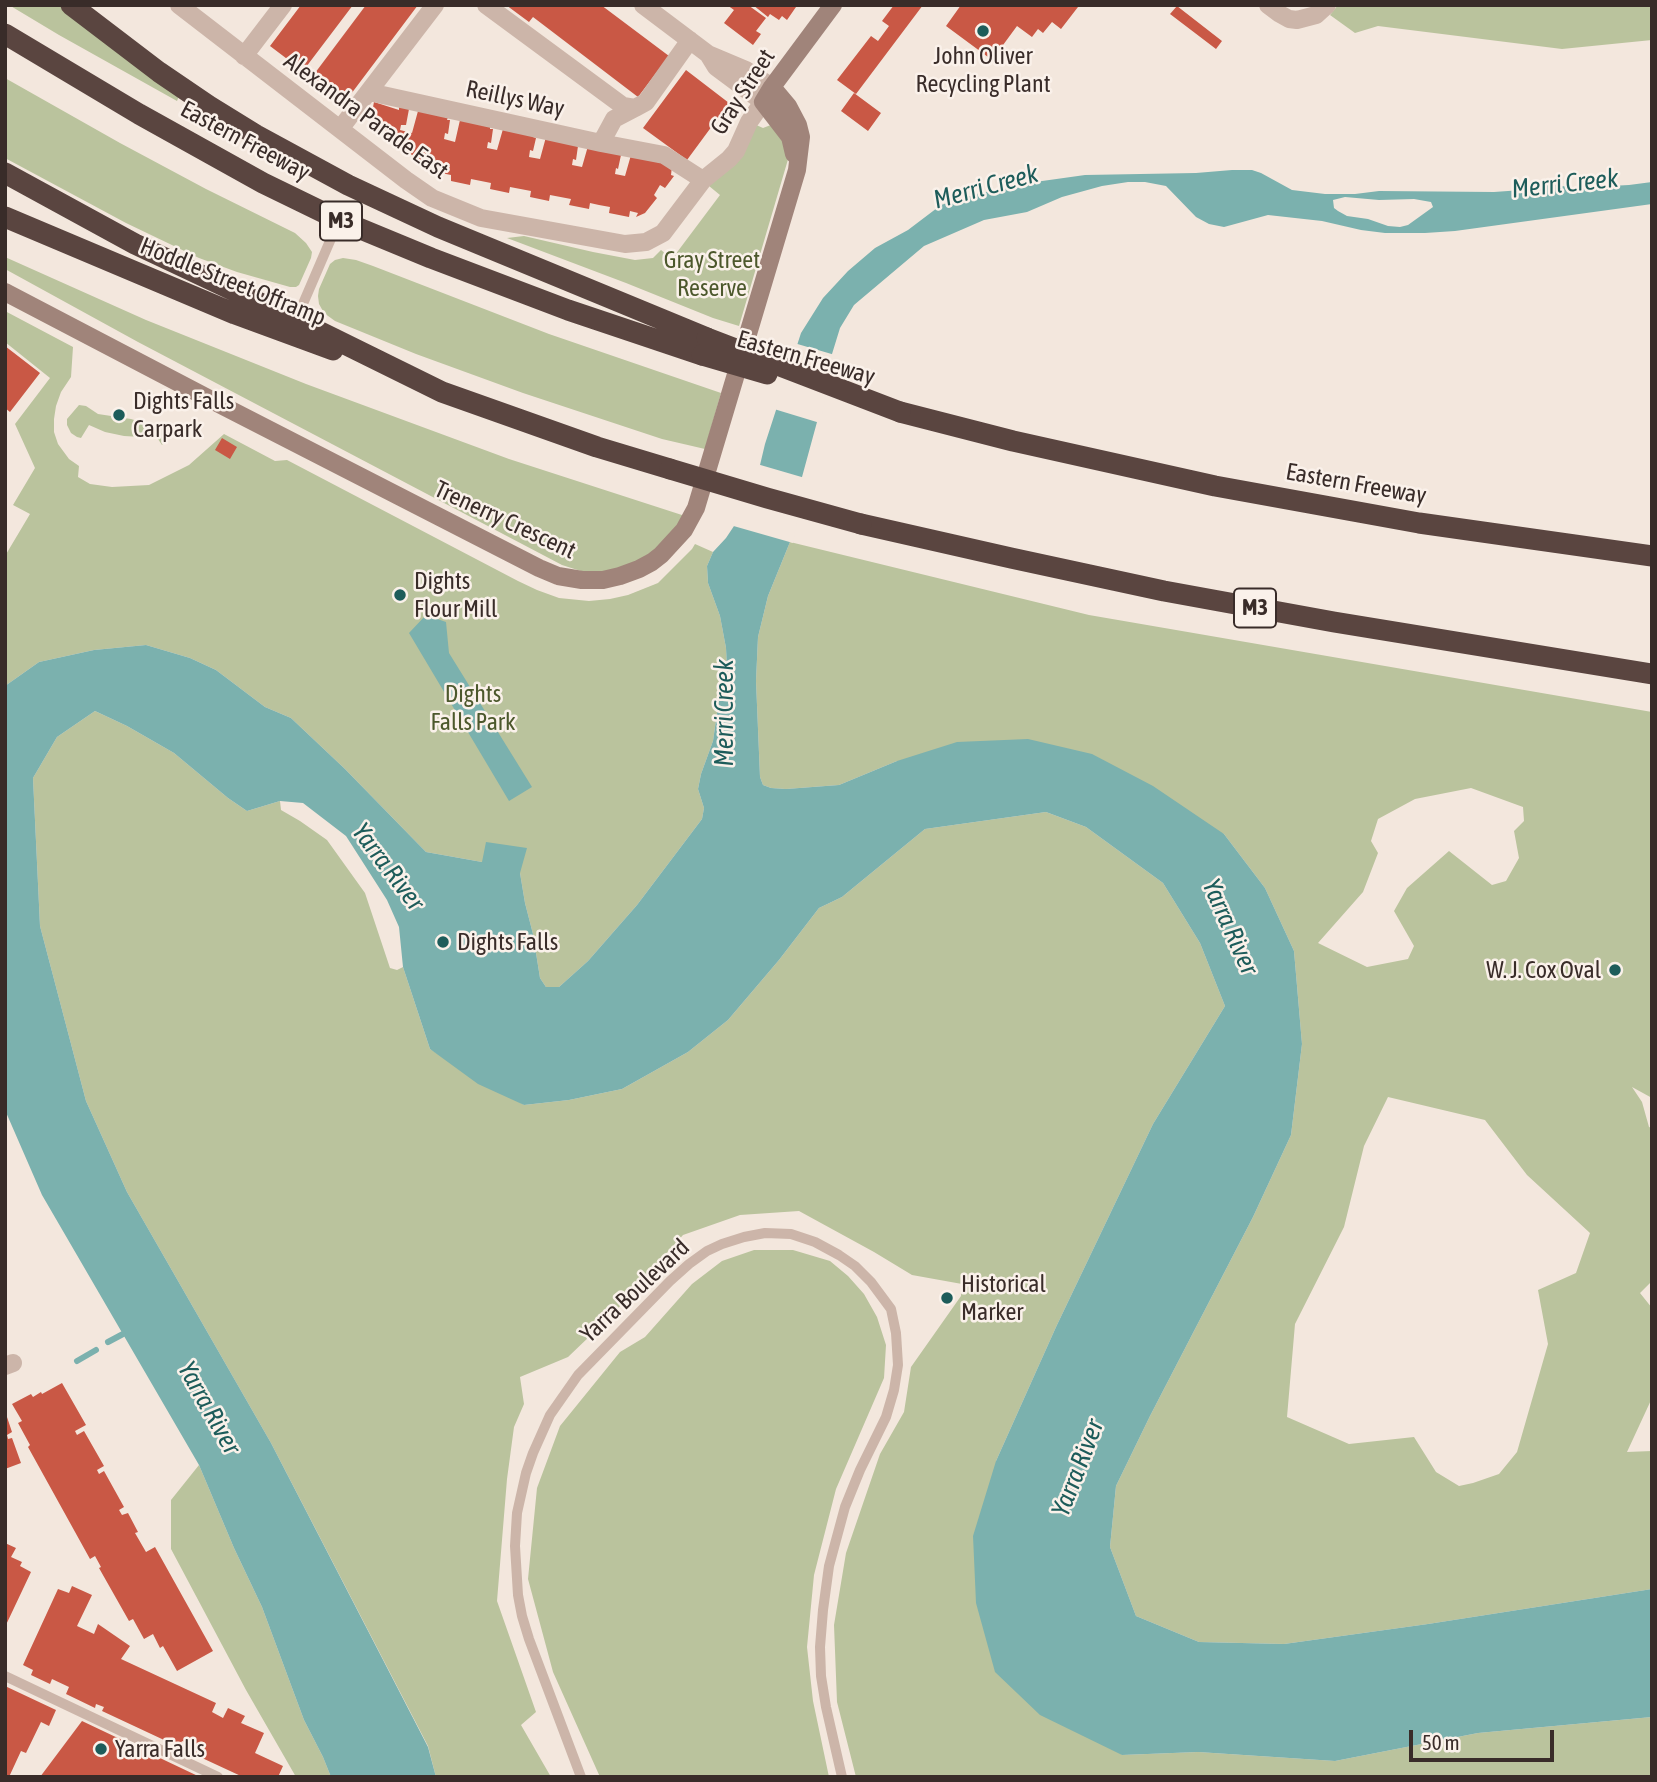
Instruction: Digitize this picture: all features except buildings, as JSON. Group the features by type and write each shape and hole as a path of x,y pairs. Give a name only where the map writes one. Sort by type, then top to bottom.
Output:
{"highway":[{"path":"71,5 209,106 348,185 704,346"},
{"name":"Eastern Freeway","path":"5,34 263,183 340,220 431,258 568,310 704,346 900,412 1039,447 1215,486 1419,523 1652,556"},
{"name":"M3","path":"5,173 135,244 442,392 597,447 861,524 1164,591 1347,625 1652,674"},
{"name":"Hoddle Street Offramp","path":"5,217 235,314 366,361 442,392"}],"street":[{"name":"Alexandra Parade East","path":"179,5 432,198 481,218 625,244 646,242 663,233"},
{"path":"244,56 284,5"},
{"path":"340,130 435,5"},
{"path":"486,5 623,106 635,108"},
{"path":"643,5 708,54 746,70 767,94"},
{"name":"Gray Street","path":"663,233 702,180 736,151 749,122 767,94 834,5"},
{"path":"1268,5 1289,19 1305,19 1316,15 1327,5"},
{"path":"601,143 614,119 646,102 690,40"},
{"name":"Reillys Way","path":"369,92 664,155 702,180"},
{"name":"Trenerry Crescent","path":"5,292 539,568 558,576 603,580 652,562 676,541 692,517 797,170 801,137 798,125 788,106 767,94"}],"lane":[{"path":"296,320 340,220"},
{"name":"Yarra Boulevard","path":"581,1777 529,1639 518,1595 515,1546 517,1513 526,1473 550,1415 578,1375 670,1281 707,1251 744,1237 765,1233 791,1234 815,1242 855,1266 891,1309 896,1333 898,1365 894,1390 886,1417 845,1507 829,1566 823,1610 821,1676 825,1707 842,1777"},
{"path":"5,1676 218,1777"}],"green space":[{"path":"9,5 61,5 179,96 177,101 59,35"},
{"path":"1338,5 1652,5 1652,40 1562,49 1378,26 1355,33 1330,15"},
{"path":"5,78 206,189 295,233 312,252 299,285 290,287 199,258 126,223 5,158"},
{"name":"Gray Street Reserve","path":"776,123 789,156 739,326 507,238 524,236 635,260 653,258 661,250 672,259 720,195 709,186 754,124 763,128"},
{"path":"5,257 146,320 306,384 509,459 685,516 666,543 615,571 587,573 562,565 5,269"},
{"path":"343,258 373,266 549,334 721,393 705,449 662,439 523,393 335,321 324,313 318,296 330,264"},
{"name":"Dights Falls Park","path":"5,311 73,347 71,377 56,406 54,432 58,444 69,459 79,466 78,477 90,484 112,487 149,485 189,465 224,434 275,461 287,460 518,581 559,598 589,601 628,595 658,583 695,544 713,552 707,566 708,583 720,616 727,669 719,699 713,741 698,789 704,808 702,819 637,905 588,961 559,987 546,987 540,978 520,873 482,862 426,852 291,718 265,707 216,670 190,658 146,645 94,650 39,662 5,686 5,556 30,514 13,505 35,468 15,424 50,378 5,342"},
{"path":"79,405 98,414 131,419 162,429 164,442 162,445 154,433 141,437 124,436 89,425 81,438 77,437 71,433 67,419"},
{"path":"790,542 1089,615 1652,712 1652,1098 1632,1087 1642,1102 1649,1127 1652,1128 1652,1281 1640,1293 1652,1308 1652,1398 1627,1452 1652,1451 1652,1589 1284,1644 1199,1642 1136,1616 1110,1547 1116,1486 1253,1217 1291,1135 1302,1044 1294,951 1265,888 1224,834 897,761 839,785 786,789 763,785 760,777 756,681 758,637 768,596","holes":["1471,788 1523,807 1524,821 1514,831 1519,858 1506,881 1492,885 1449,851 1407,888 1394,911 1414,946 1408,959 1367,967 1318,943 1363,892 1378,853 1371,841 1378,819 1415,799","1388,1097 1485,1120 1527,1175 1590,1233 1576,1273 1538,1290 1548,1344 1517,1452 1499,1474 1459,1486 1436,1472 1414,1437 1349,1444 1287,1417 1295,1324 1344,1227 1364,1146"]},
{"path":"95,711 174,753 247,811 280,801 281,810 327,840 365,893 390,968 397,970 403,967 430,1049 524,1105 569,1100 622,1089 688,1052 728,1020 819,908 842,897 925,829 1046,812 1086,827 1163,883 1200,943 1225,1006 1153,1124 1056,1327 996,1461 1122,1755 1198,1752 1335,1761 1478,1733 1652,1717 1652,1777 856,1777 837,1702 834,1625 846,1553 880,1454 904,1412 911,1367 961,1296 962,1284 912,1275 799,1211 740,1215 683,1235 613,1314 568,1357 520,1377 524,1404 514,1427 497,1601 536,1712 521,1725 551,1777 436,1777 428,1746 271,1443 127,1192 86,1101 40,926 33,778 57,737"},
{"path":"754,1250 793,1250 830,1261 864,1294 877,1317 886,1345 884,1378 836,1489 814,1575 807,1647 813,1701 829,1777 600,1777 553,1672 528,1579 537,1488 560,1426 620,1352 645,1337 692,1284 722,1261"},
{"path":"199,1465 262,1607 304,1720 331,1777 296,1777 171,1549 171,1500"}],"water":[{"path":"1252,170 1292,190 1325,194 1379,191 1494,192 1536,189 1552,184 1573,188 1652,182 1652,204 1425,233 1385,233 1322,221 1268,215 1224,227 1209,224 1196,217 1166,186 1128,182 1062,197 1027,212 984,220 924,246 854,305 840,328 802,477 790,542 768,596 758,637 756,681 760,777 763,785 771,788 839,785 897,761 957,742 1028,739 1092,754 1153,786 1224,834 1265,888 1294,951 1302,1044 1291,1135 1253,1217 1116,1486 1110,1547 1136,1616 1199,1642 1284,1644 1652,1589 1652,1717 1478,1733 1335,1761 1198,1752 1122,1755 1040,1715 995,1672 976,1603 973,1536 996,1461 1056,1327 1153,1124 1225,1006 1200,943 1163,883 1086,827 1046,812 925,829 842,897 819,908 728,1020 688,1052 622,1089 569,1100 524,1105 478,1084 430,1049 403,967 399,927 387,900 346,836 303,803 280,801 247,811 174,753 95,711 57,737 33,778 40,926 86,1101 127,1192 271,1443 428,1747 436,1777 331,1777 304,1720 262,1607 199,1465 42,1195 5,1110 5,686 39,662 94,650 146,645 190,658 216,670 265,707 291,718 426,852 482,862 486,842 527,848 520,873 540,978 546,987 559,987 588,961 637,905 702,819 704,808 698,789 713,741 719,699 727,669 720,616 708,583 707,566 713,552 734,526 760,465 801,333 823,298 848,271 875,248 908,230 941,205 1028,183 1085,175","holes":["1345,197 1414,199 1431,202 1433,207 1408,225 1400,227 1347,216 1334,208 1333,200"]},
{"path":"426,615 446,622 449,653 532,787 509,801 409,633"}],"pier":[{"path":"794,343 835,355 820,423 774,409"},
{"path":"757,464 805,478 793,543 730,525"}],"waterway":[{"path":"108,1342 123,1334"},
{"path":"77,1361 96,1350"}],"place":[{"name":"John Oliver Recycling Plant","path":"983,31"},
{"name":"Dights Falls Carpark","path":"119,415"},
{"name":"Dights Flour Mill","path":"400,595"},
{"name":"Dights Falls","path":"443,942"},
{"name":"W. J. Cox Oval","path":"1615,970"},
{"name":"Historical Marker","path":"947,1298"},
{"name":"Yarra Falls","path":"101,1749"}],"water label":[{"name":"Merri Creek","path":"1565,184"},
{"name":"Merri Creek","path":"986,187"},
{"name":"Merri Creek","path":"725,713"},
{"name":"Yarra River","path":"388,867"},
{"name":"Yarra River","path":"1230,927"},
{"name":"Yarra River","path":"209,1408"},
{"name":"Yarra River","path":"1078,1468"}]}
